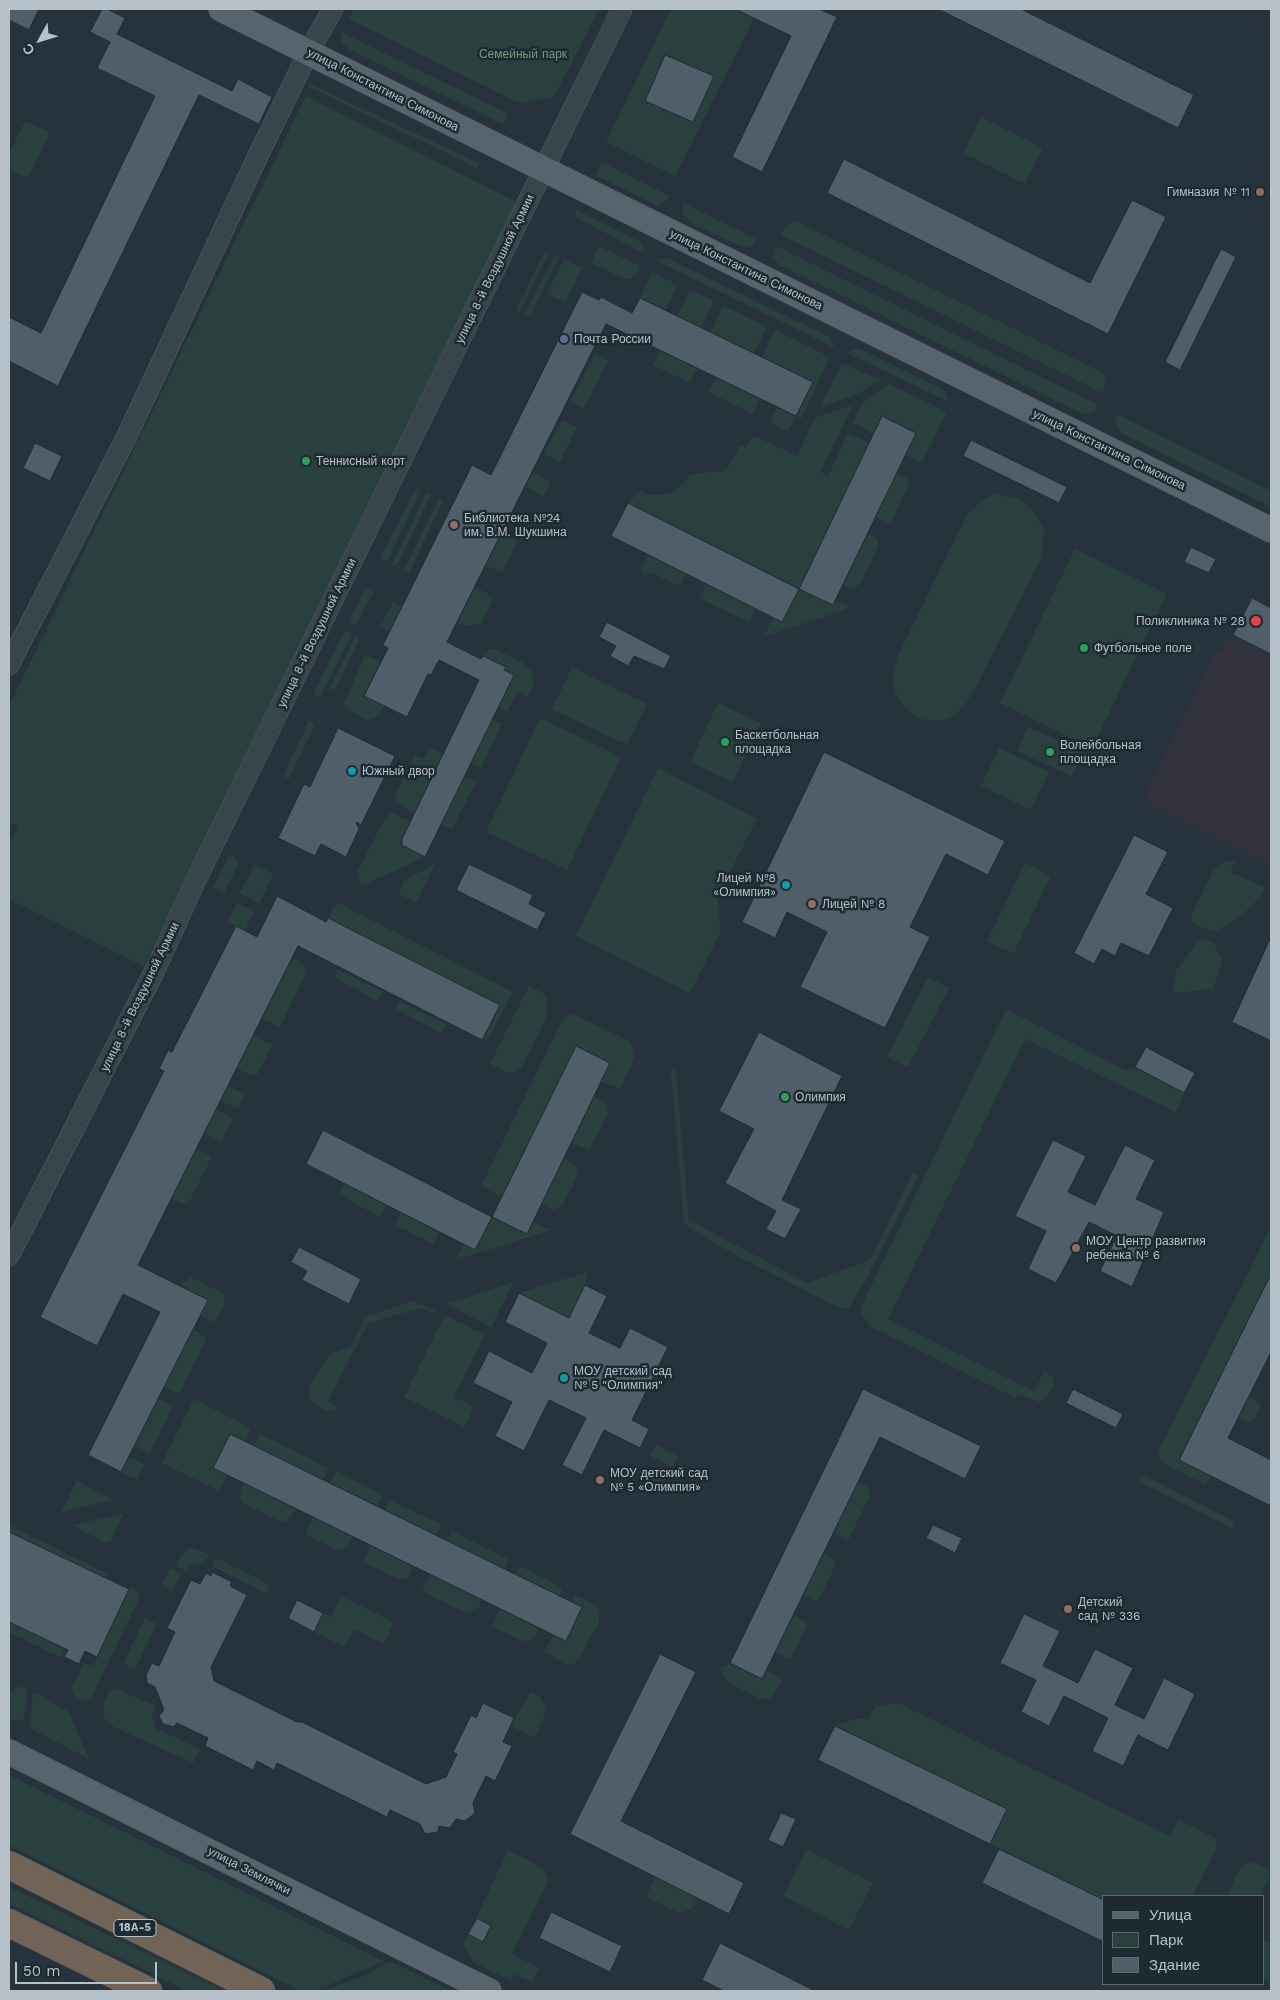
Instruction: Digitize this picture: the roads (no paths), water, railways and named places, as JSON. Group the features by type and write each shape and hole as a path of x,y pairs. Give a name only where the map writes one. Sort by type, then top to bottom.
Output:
{"highway":[{"name":"18А-5","path":"9,1865 261,1991"},
{"path":"9,1922 148,1991"}],"main road":[{"name":"улица Константина Симонова","path":"221,9 1271,530"},
{"name":"улица Землячки","path":"9,1752 489,1991"}],"street":[{"path":"9,665 142,405 308,53 333,9"},
{"name":"улица 8-й Воздушной Армии","path":"9,1256 150,978 195,882 622,9"}],"place":[{"name":"Гимназия № 11","path":"1260,192"},
{"name":"Почта России","path":"564,339"},
{"name":"Теннисный корт","path":"306,461"},
{"name":"Библиотека №24 им. В.М. Шукшина","path":"454,525"},
{"name":"Поликлиника № 28","path":"1256,621"},
{"name":"Футбольное поле","path":"1084,648"},
{"name":"Баскетбольная площадка","path":"725,742"},
{"name":"Волейбольная площадка","path":"1050,752"},
{"name":"Южный двор","path":"352,771"},
{"name":"Лицей №8 «Олимпия»","path":"786,885"},
{"name":"Лицей № 8","path":"812,904"},
{"name":"Олимпия","path":"785,1097"},
{"name":"МОУ Центр развития ребенка № 6","path":"1076,1248"},
{"name":"МОУ детский сад № 5 \"Олимпия\"","path":"564,1378"},
{"name":"МОУ детский сад № 5 «Олимпия»","path":"600,1480"},
{"name":"Детский сад № 336","path":"1068,1609"}],"park label":[{"name":"Семейный парк","path":"523,54"}]}
